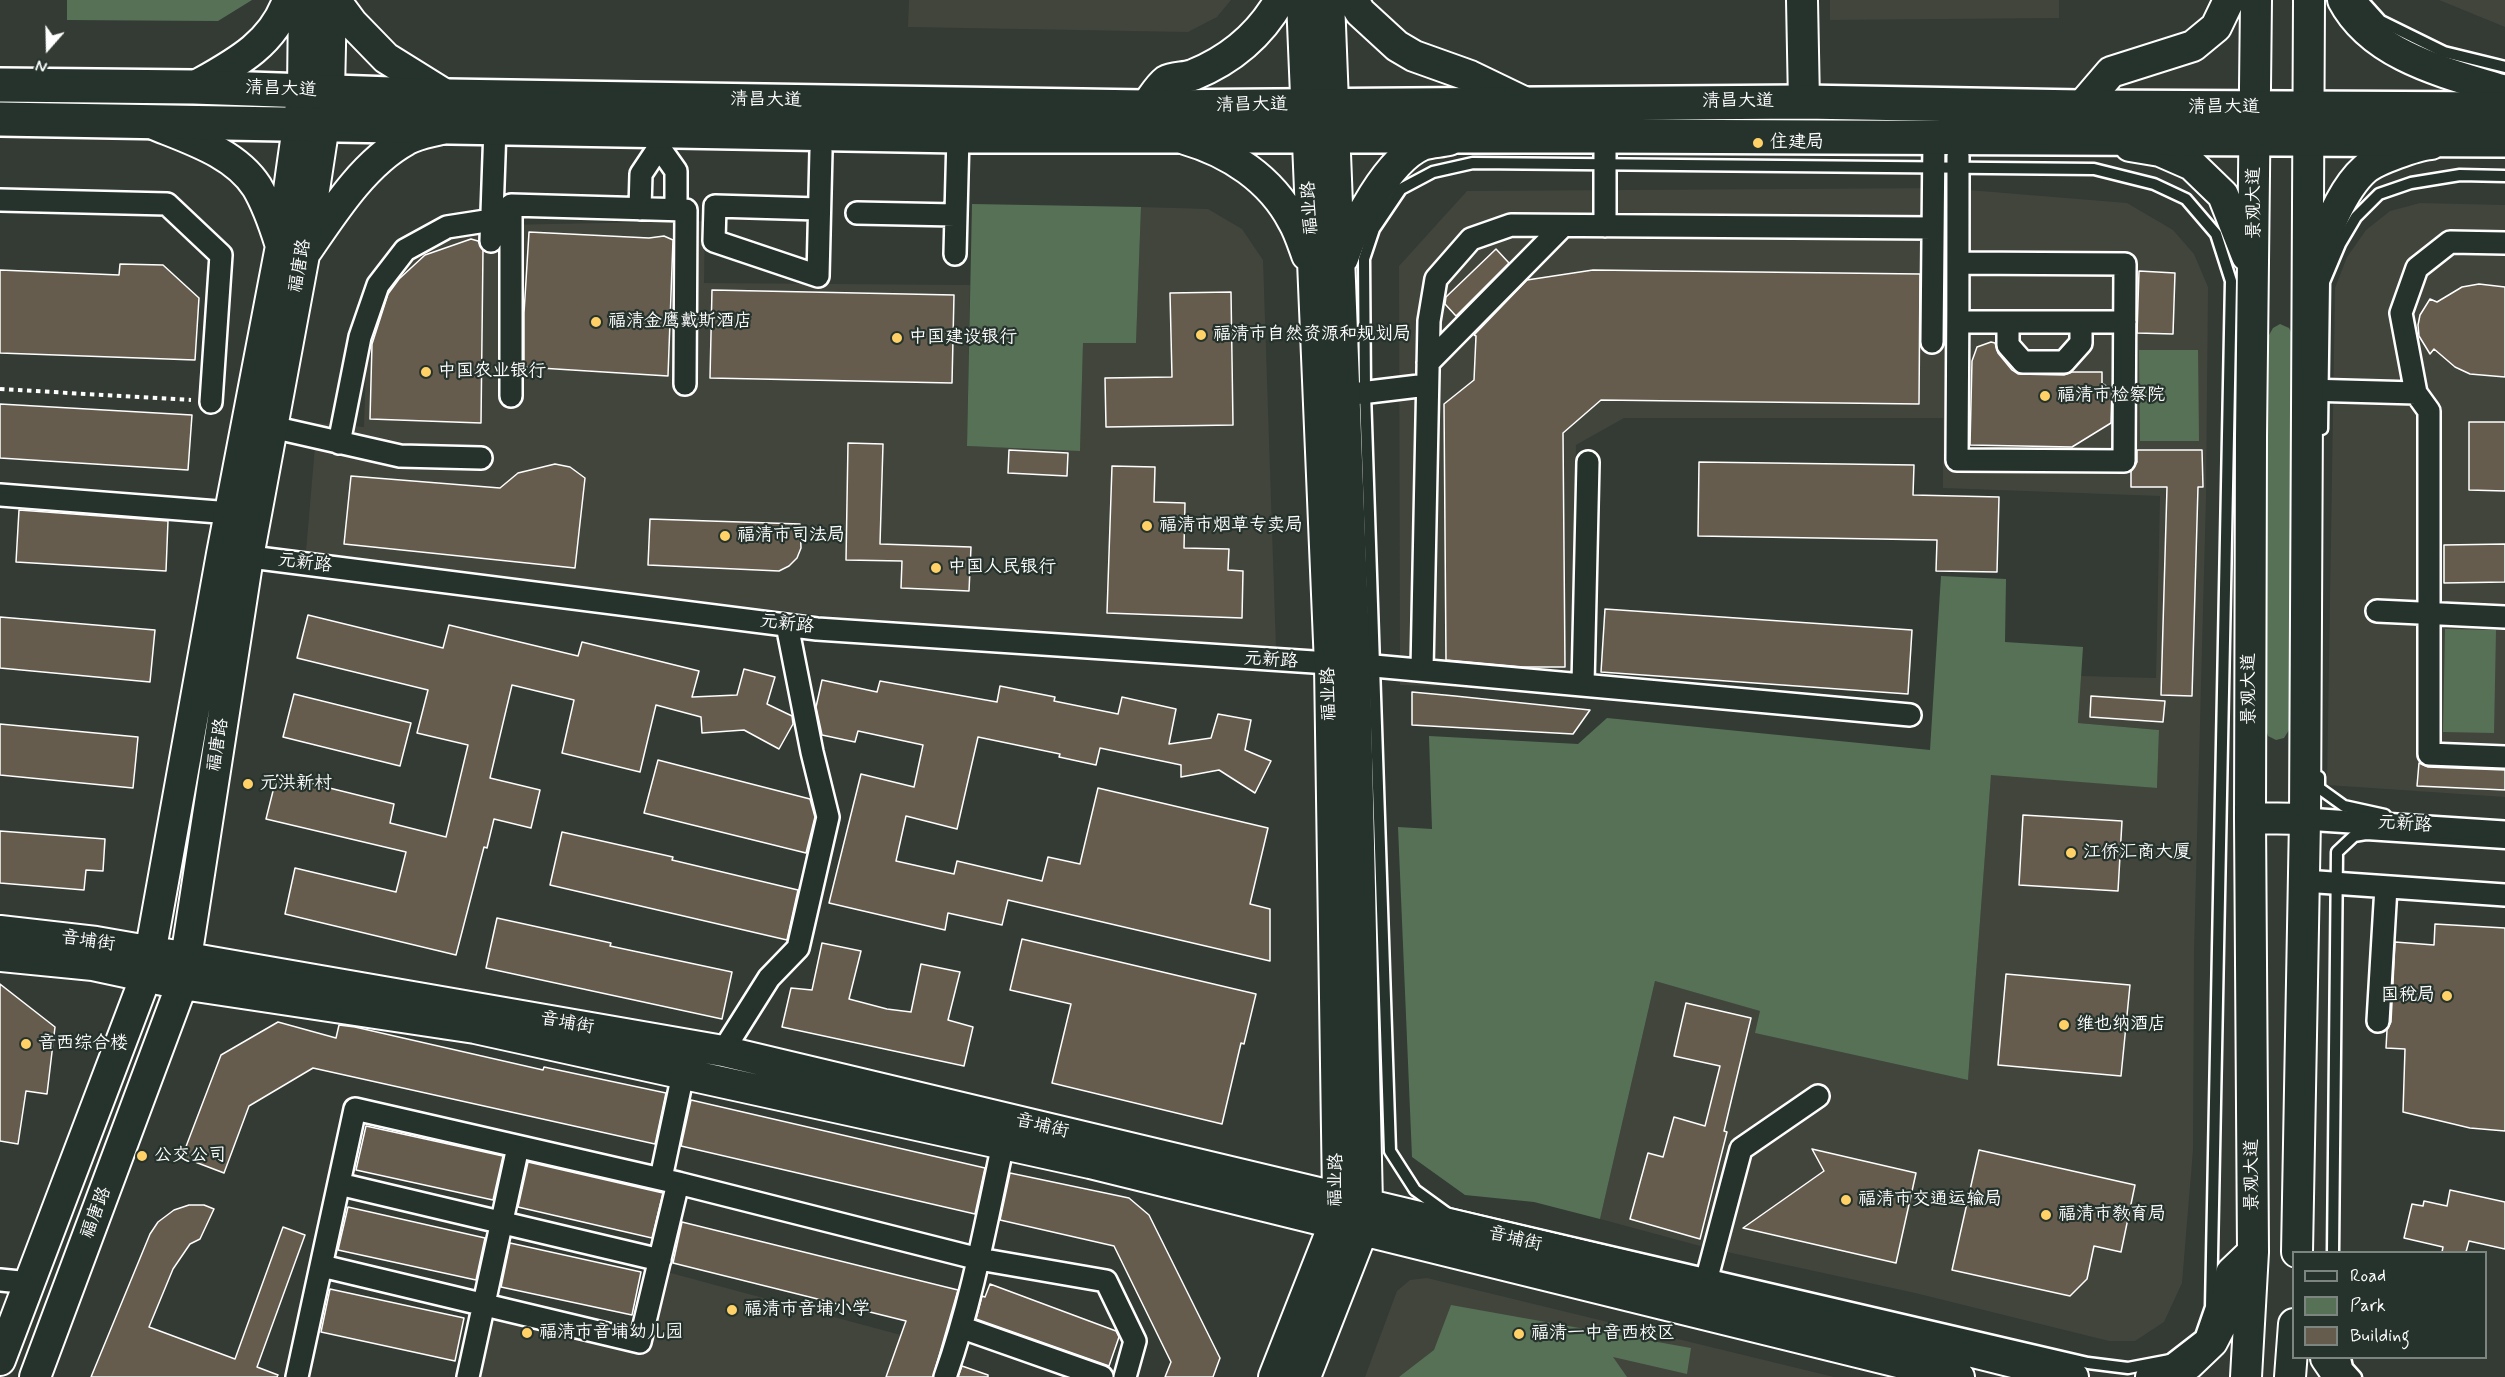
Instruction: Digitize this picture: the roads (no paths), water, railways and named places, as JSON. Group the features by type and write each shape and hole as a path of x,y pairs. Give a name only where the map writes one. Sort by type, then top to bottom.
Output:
{"main road":[{"name":"清昌大道","path":"0,86 194,87 316,92 446,112 495,128 659,138 1174,135 1526,103 1804,102 2082,122 2308,123 2505,109"},
{"name":"清昌大道","path":"0,119 311,124 446,112 1145,107 1320,120 1605,150 1946,157 2082,122"},
{"name":"清昌大道","path":"2308,123 2490,140"}],"street":[{"path":"194,87 249,54 272,33 288,0"},
{"path":"304,0 316,92"},
{"path":"316,92 333,0"},
{"path":"143,120 235,162 256,186 293,250 383,157 446,112 386,58 333,0"},
{"path":"1145,107 1166,81 1190,76 1214,66 1239,49 1259,30 1280,0"},
{"name":"福业路","path":"1302,0 1320,120 1326,273 1353,665"},
{"name":"福业路","path":"1320,120 1329,0"},
{"path":"1353,0 1360,12 1397,46 1414,56 1470,76 1526,103"},
{"path":"1803,0 1804,102"},
{"path":"2229,0 2216,27 2193,46 2111,72 2082,122 2192,165 2223,195 2245,249 2254,282"},
{"name":"景观大道","path":"2246,1377 2253,1252 2250,818 2251,436 2256,0"},
{"path":"2297,1251 2315,390 2308,284 2309,0"},
{"path":"2343,0 2352,18 2379,42 2438,70 2505,91"},
{"name":"福唐路","path":"0,1360 148,964 235,555 272,427 293,250 316,92"},
{"path":"339,443 360,337 378,285 405,250 447,227 492,230 495,128"},
{"path":"1174,135 1209,146 1240,162 1276,194 1326,273 1374,196 1401,162 1422,146 1474,136"},
{"path":"955,254 958,136"},
{"path":"640,209 641,174 659,138"},
{"path":"659,138 676,171 676,210"},
{"path":"2308,284 2328,229 2352,186 2366,168 2418,145 2490,140"},
{"path":"1605,150 1605,226"},
{"path":"819,209 715,206 714,241 818,276 820,151"},
{"path":"1932,342 1933,228 1946,157"},
{"path":"1946,157 1958,263 1957,460 2124,461 2125,264 1958,263"},
{"path":"0,200 167,204 221,255 211,402"},
{"path":"511,396 511,206 686,210 685,384"},
{"path":"857,213 955,215"},
{"path":"1422,670 1429,321 1436,279 1471,239 1511,225 1933,228"},
{"path":"1428,363 1563,226"},
{"path":"2505,243 2450,242 2417,268 2402,313 2416,393 2429,411 2429,754 2505,757"},
{"name":"福唐路","path":"35,1377 184,971 235,555 231,513 293,250"},
{"name":"福业路","path":"1305,1377 1351,1213 1355,394 1326,273"},
{"path":"1958,322 2125,322"},
{"path":"2008,322 2008,345 2023,362 2064,362 2081,343 2081,322"},
{"path":"1355,394 1428,386"},
{"path":"2315,390 2416,393"},
{"path":"272,427 400,456 481,458"},
{"path":"1583,685 1588,462"},
{"path":"0,495 231,513"},
{"name":"元新路","path":"235,555 787,625 1422,670 1910,715"},
{"path":"2377,610 2505,617"},
{"path":"723,1051 769,978 798,948 828,817 812,752 787,625"},
{"path":"2250,818 2305,819"},
{"name":"元新路","path":"2305,819 2505,832"},
{"path":"2304,881 2505,895"},
{"path":"2378,1021 2386,887"},
{"name":"音埔街","path":"0,932 96,942 148,964 475,1028 1003,1144 1707,1280 2073,1377"},
{"name":"音埔街","path":"0,956 93,965 148,964"},
{"name":"音埔街","path":"184,971 723,1051 1351,1213 1959,1377"},
{"path":"322,1266 640,1342 660,1260 683,1074"},
{"path":"1707,1280 1741,1149 1818,1096"},
{"path":"297,1377 355,1109 669,1181 979,1259 1106,1281 1135,1341 1125,1377"},
{"path":"945,1377 963,1328 1003,1144"},
{"path":"468,1377 518,1147"},
{"path":"339,1184 660,1260"},
{"name":"福业路","path":"1274,1377 1351,1213"},
{"path":"2151,1377 2189,1364 2212,1342 2224,1319 2231,1273 2253,1252"},
{"path":"0,1280 30,1283"},
{"path":"963,1328 1102,1377"},
{"path":"2290,1377 2292,1350"},
{"path":"2327,1359 2339,1377"}],"lane":[{"path":"2361,0 2381,21 2444,52 2505,67"},
{"path":"1355,394 1364,259 1374,229 1401,189 1433,172 1473,163 1605,150"},
{"path":"1353,665 1390,1151 1415,1190 1448,1214 1707,1280 2088,1363 2128,1368 2170,1360 2201,1336 2211,1307 2231,281 2216,234 2186,199 2154,184 2094,169 1946,157"},
{"path":"2322,437 2315,390 2324,282 2340,244 2356,217 2379,194 2411,183 2460,175 2505,176"},
{"path":"2319,765 2319,788 2344,806 2377,814 2505,822"},
{"path":"2333,1251 2337,852 2354,836 2366,834 2505,843"},
{"path":"2345,1359 2347,1367 2356,1377"}],"place":[{"name":"住建局","path":"1758,143"},
{"name":"福清金鹰戴斯酒店","path":"596,322"},
{"name":"福清市自然资源和规划局","path":"1201,335"},
{"name":"中国建设银行","path":"897,338"},
{"name":"中国农业银行","path":"426,372"},
{"name":"福清市检察院","path":"2045,396"},
{"name":"福清市烟草专卖局","path":"1147,526"},
{"name":"福清市司法局","path":"725,536"},
{"name":"中国人民银行","path":"936,568"},
{"name":"元洪新村","path":"248,784"},
{"name":"江侨汇商大厦","path":"2071,853"},
{"name":"国税局","path":"2447,996"},
{"name":"维也纳酒店","path":"2064,1025"},
{"name":"音西综合楼","path":"26,1044"},
{"name":"公交公司","path":"142,1156"},
{"name":"福清市交通运输局","path":"1846,1200"},
{"name":"福清市教育局","path":"2046,1215"},
{"name":"福清市音埔小学","path":"732,1310"},
{"name":"福清市音埔幼儿园","path":"527,1333"},
{"name":"福清一中音西校区","path":"1519,1334"}]}
